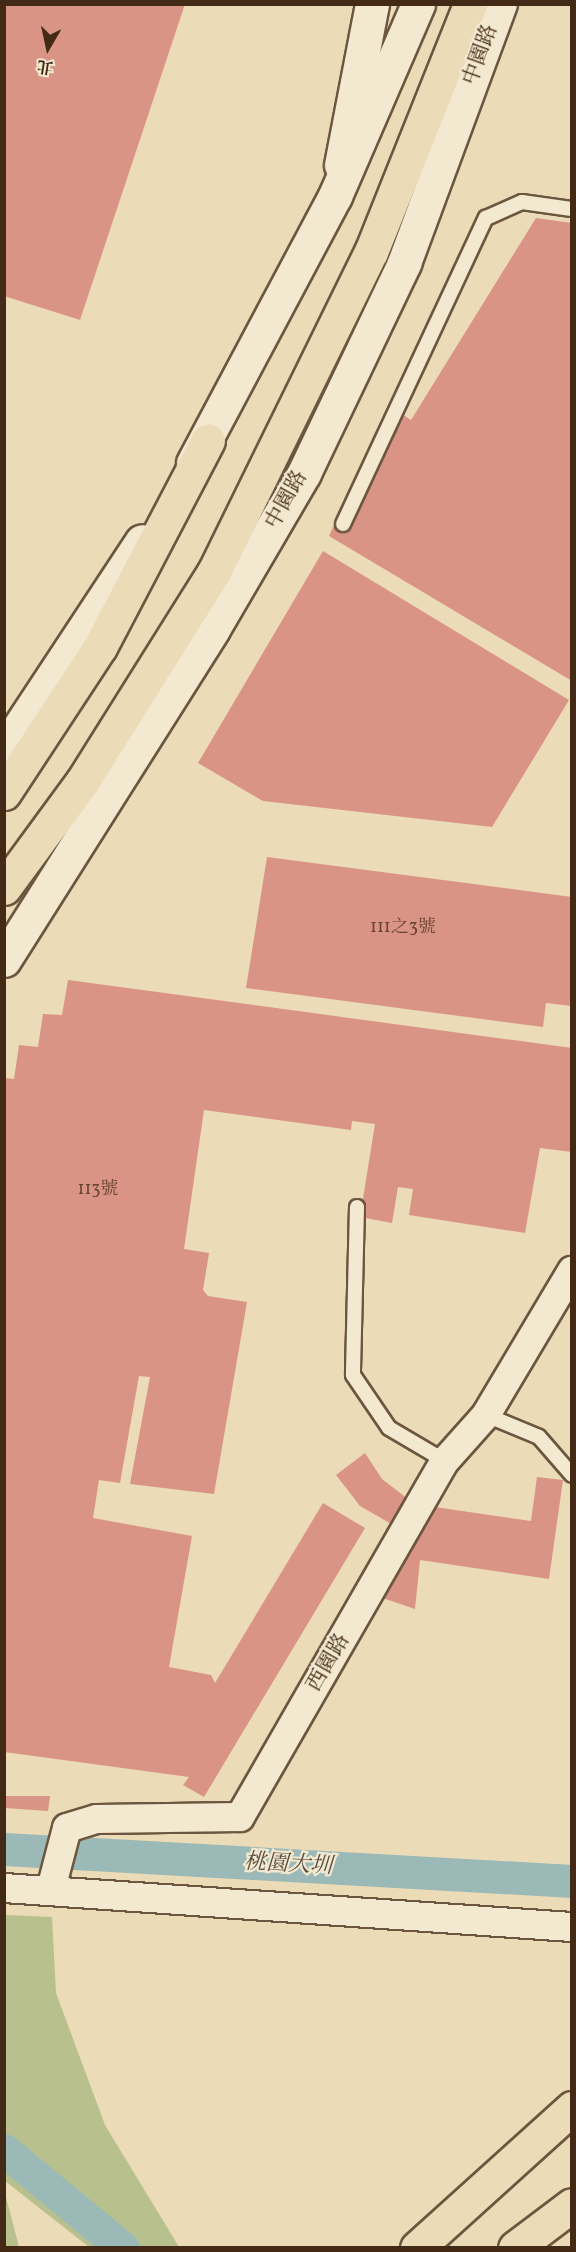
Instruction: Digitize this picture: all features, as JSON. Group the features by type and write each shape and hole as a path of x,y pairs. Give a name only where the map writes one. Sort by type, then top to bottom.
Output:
{"highway":[{"path":"4,888 82,782 215,570 301,400 422,135 470,4"},
{"path":"4,793 20,750 100,647 208,440"},
{"path":"417,2247 572,2108"},
{"path":"515,2247 572,2205"}],"main road":[{"path":"335,196 372,4"},
{"path":"208,440 335,196 418,4"},
{"name":"中園路","path":"4,960 213,629 304,473 404,264 500,4"}],"street":[{"name":"西園路","path":"51,1889 67,1828 97,1819 240,1817 445,1461 486,1415 572,1271"},
{"path":"4,1888 51,1889 572,1927"}],"lane":[{"path":"344,524 486,218 522,202 572,209"},
{"path":"357,1207 353,1376 389,1428 445,1461"},
{"path":"486,1415 539,1437 572,1475"}],"green space":[{"path":"5,1915 52,1917 56,1993 105,2125 179,2247 89,2247 5,2181"},
{"path":"5,2193 18,2243 18,2247 5,2247"}],"building":[{"path":"4,4 185,4 80,320 4,296"},
{"path":"536,218 572,223 572,681 329,536 391,407 411,420"},
{"path":"323,551 569,700 492,827 263,801 198,763"},
{"path":"267,857 572,897 572,1006 546,1003 543,1027 246,988"},
{"path":"68,980 572,1048 572,1152 540,1148 525,1233 409,1215 413,1189 398,1187 392,1223 360,1217 375,1124 352,1121 351,1130 204,1110 184,1249 209,1253 203,1290 208,1296 247,1302 214,1494 130,1484 150,1377 139,1376 120,1483 99,1480 93,1518 192,1536 169,1667 211,1675 215,1683 323,1503 365,1528 204,1797 183,1785 189,1777 4,1752 4,1078 14,1079 19,1045 38,1047 43,1014 62,1015"},
{"path":"365,1453 382,1479 408,1499 393,1525 360,1506 336,1475"},
{"path":"537,1477 563,1480 549,1579 420,1560 415,1609 368,1593 421,1505 531,1521"},
{"path":"4,1796 50,1796 48,1811 4,1808"}],"waterway":[{"name":"桃園大圳","path":"4,1849 572,1881"},
{"path":"4,2150 123,2248"}]}
